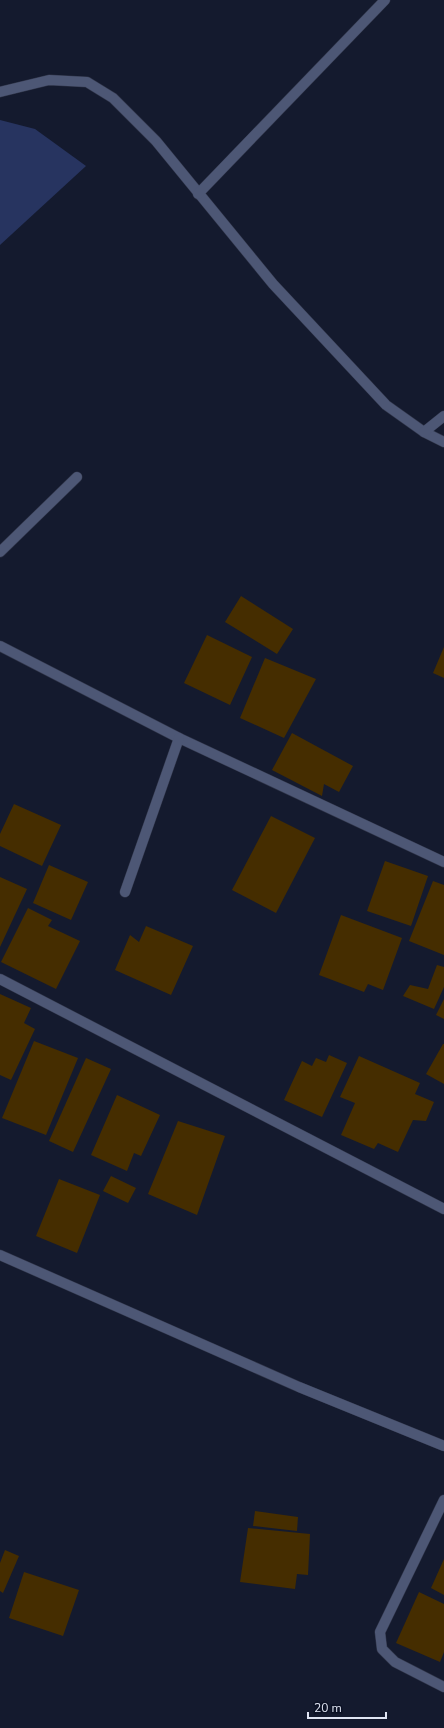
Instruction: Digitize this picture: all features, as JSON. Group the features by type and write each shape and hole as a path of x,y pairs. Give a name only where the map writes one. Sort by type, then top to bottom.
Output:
{"street":[{"path":"198,194 385,0"},
{"path":"0,92 49,80 87,82 113,98 156,141 273,284 386,405 424,432 444,442"},
{"path":"424,432 444,416"},
{"path":"0,552 77,477"},
{"path":"0,646 179,738 444,862"},
{"path":"126,892 179,738"},
{"path":"0,979 444,1209"},
{"path":"0,1255 299,1387 444,1446"},
{"path":"444,1500 380,1632 382,1650 395,1662 444,1686"}],"shaded area":[{"path":"0,120 35,129 86,166 0,245"}],"building":[{"path":"241,596 293,629 277,654 225,622"},
{"path":"207,635 252,657 230,705 184,683"},
{"path":"444,647 444,678 433,673"},
{"path":"265,658 316,679 284,738 240,718"},
{"path":"292,733 353,766 339,792 324,784 322,796 272,770"},
{"path":"14,804 61,825 42,866 0,846 0,834"},
{"path":"271,816 315,838 276,913 232,890"},
{"path":"385,861 428,876 411,926 367,911"},
{"path":"49,865 88,882 71,920 33,903"},
{"path":"0,877 27,889 0,947"},
{"path":"433,881 444,885 444,955 409,941"},
{"path":"28,908 52,920 48,926 80,941 56,989 1,962"},
{"path":"341,915 402,938 383,990 368,984 364,992 319,975"},
{"path":"146,926 193,946 171,995 115,970 130,935 139,942"},
{"path":"437,965 444,967 444,987 434,1009 403,996 410,985 428,989"},
{"path":"0,994 31,1008 24,1023 35,1029 11,1080 0,1075"},
{"path":"444,999 444,1019 436,1015"},
{"path":"34,1041 78,1058 46,1135 2,1118"},
{"path":"444,1044 444,1084 426,1074"},
{"path":"329,1055 347,1063 322,1117 284,1100 302,1061 312,1066 316,1058 326,1062"},
{"path":"359,1056 420,1083 415,1094 434,1102 426,1121 413,1120 398,1152 378,1143 374,1149 341,1135 355,1103 340,1097"},
{"path":"86,1058 111,1069 73,1152 49,1141"},
{"path":"117,1095 160,1115 141,1156 134,1153 127,1171 91,1155"},
{"path":"178,1121 225,1136 197,1215 148,1194"},
{"path":"111,1176 136,1188 128,1203 103,1191"},
{"path":"59,1179 100,1195 77,1253 36,1236"},
{"path":"255,1511 298,1517 297,1531 253,1526"},
{"path":"248,1528 310,1534 308,1575 297,1574 295,1589 240,1582"},
{"path":"5,1550 19,1556 3,1593 0,1591 0,1563"},
{"path":"444,1559 444,1595 431,1588"},
{"path":"24,1572 79,1590 63,1636 9,1618"},
{"path":"419,1592 444,1604 444,1652 440,1662 396,1643"}]}
